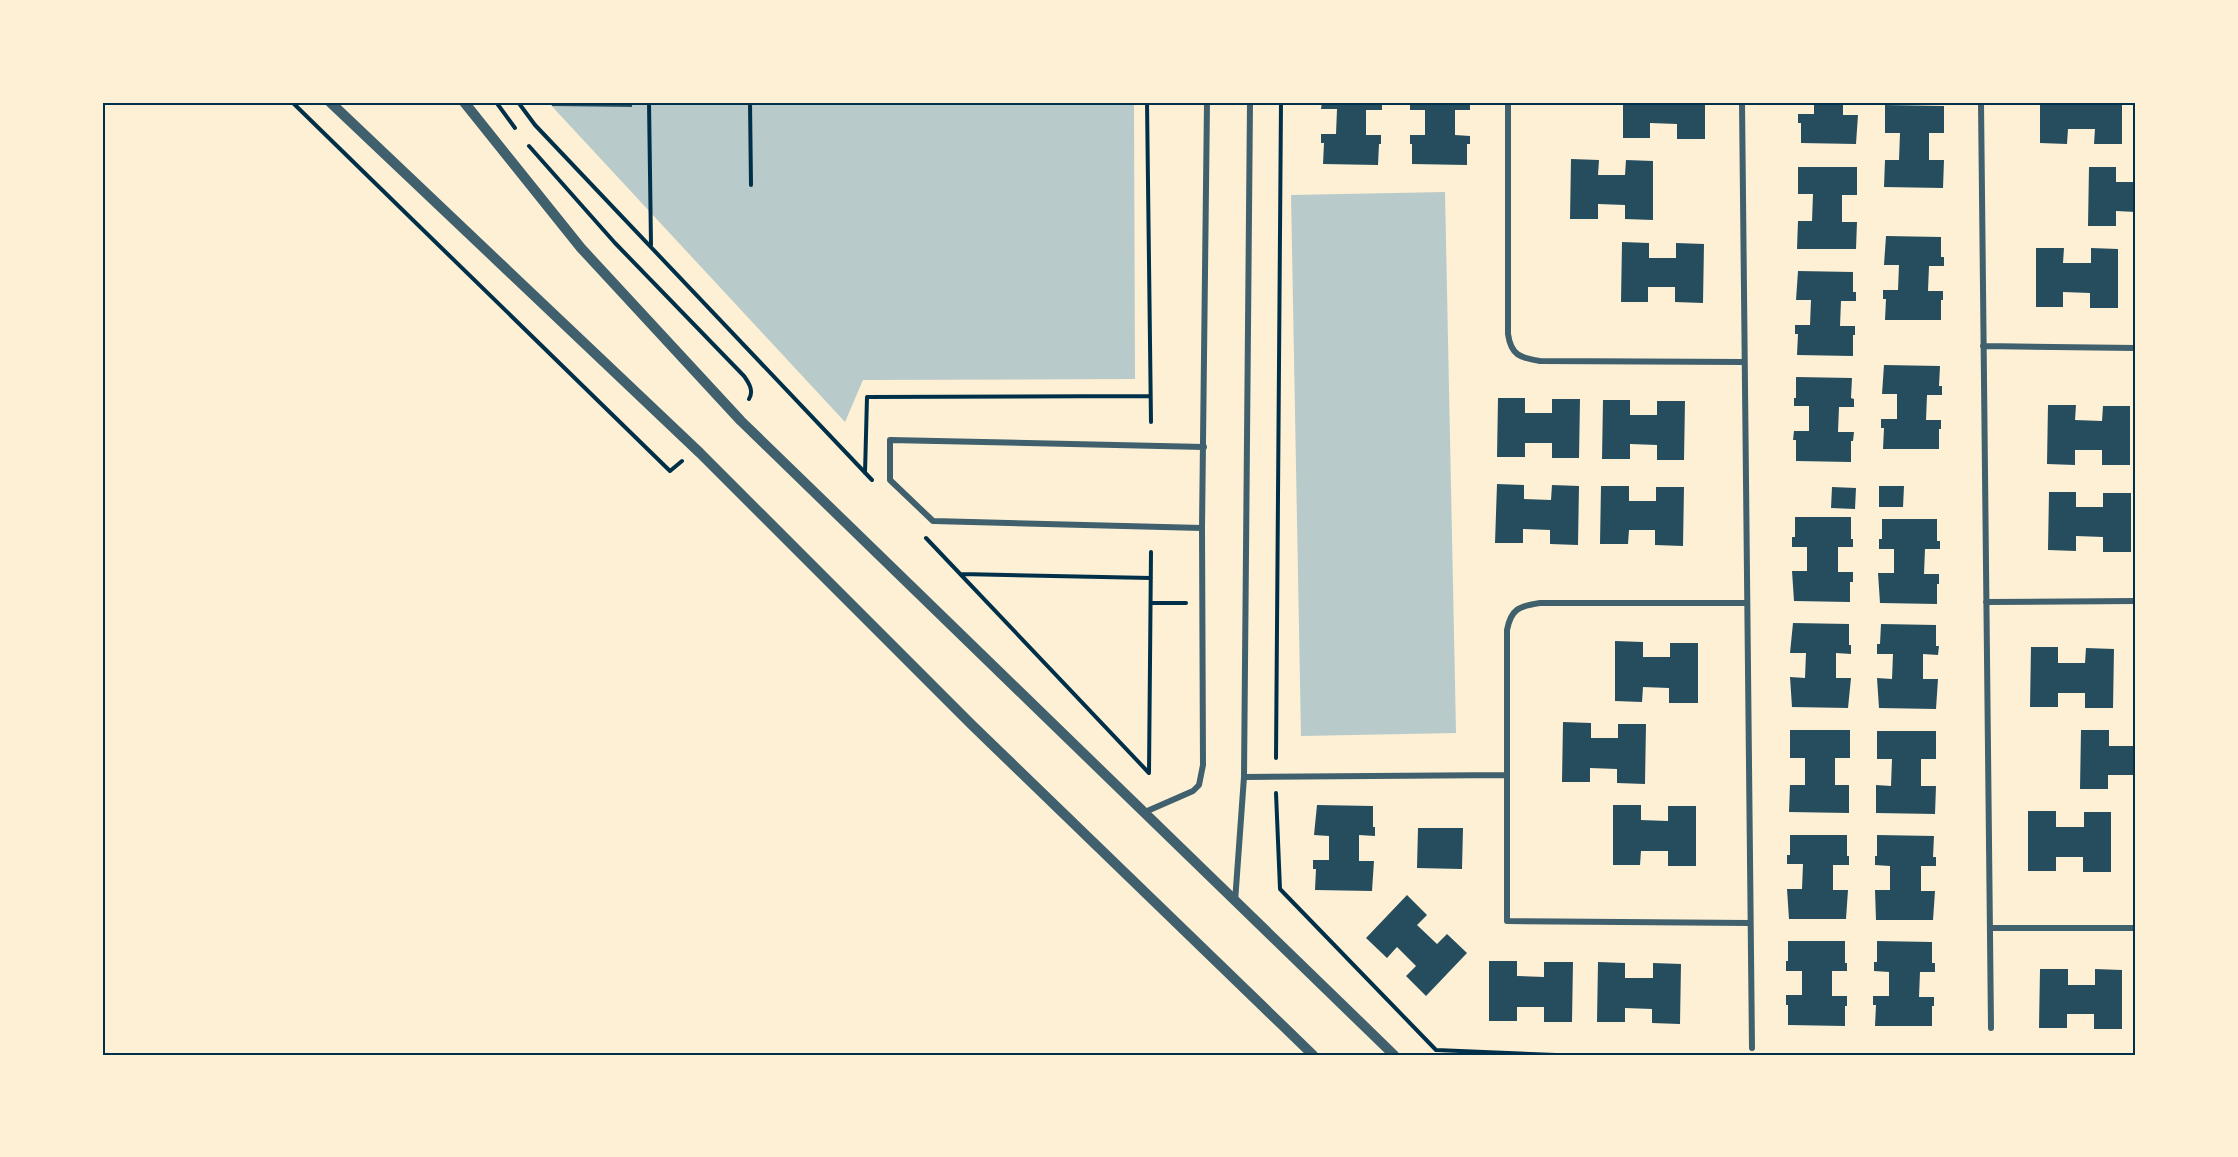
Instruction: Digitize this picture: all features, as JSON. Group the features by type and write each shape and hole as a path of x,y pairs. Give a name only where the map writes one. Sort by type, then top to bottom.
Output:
{"street":[{"path":"330,102 700,453 973,726 1313,1055"},
{"path":"464,102 581,248 741,421 1394,1055"},
{"path":"1146,812 1193,791 1199,785 1202,775 1202,528 1207,102"},
{"path":"1234,902 1244,777 1250,102"},
{"path":"1508,102 1508,334 1510,346 1516,354 1540,361 1744,362"},
{"path":"1742,102 1752,1048"},
{"path":"1981,102 1991,1028"},
{"path":"1983,346 2136,348"},
{"path":"1202,528 933,520 890,480 890,440 1204,447"},
{"path":"1986,602 2136,601"},
{"path":"1747,603 1540,603 1526,605 1516,610 1509,618 1507,630 1507,921 1750,923"},
{"path":"1244,777 1507,775"},
{"path":"1990,928 2136,928"}],"path":[{"path":"292,102 670,471 677,465"},
{"path":"496,102 520,136"},
{"path":"649,102 651,247"},
{"path":"750,102 751,185"},
{"path":"1147,102 1151,422"},
{"path":"1281,102 1276,777 1280,889 1436,1050 1556,1055"},
{"path":"528,145 615,243 744,376 750,386 751,396 744,405"},
{"path":"865,474 867,397 1150,396"},
{"path":"960,574 1151,578"},
{"path":"1151,603 1202,603"}],"shaded area":[{"path":"548,102 1134,102 1135,379 863,380 845,422"},
{"path":"1445,192 1456,733 1301,736 1291,195"}],"building":[{"path":"552,102 632,102 632,107 552,106"},
{"path":"1322,102 1382,102 1382,110 1366,110 1366,135 1381,135 1378,165 1323,164 1324,143 1321,143 1321,134 1336,134 1337,109 1321,109"},
{"path":"1410,102 1470,102 1470,110 1455,110 1455,135 1470,136 1470,144 1467,144 1467,165 1412,164 1410,135 1425,135 1425,110 1410,110"},
{"path":"1623,102 1705,102 1705,139 1677,139 1677,124 1650,123 1650,138 1623,138"},
{"path":"1814,102 1843,102 1843,115 1858,115 1856,144 1801,143 1801,123 1798,123 1798,114 1814,114"},
{"path":"2040,102 2122,102 2122,144 2094,144 2095,129 2068,129 2067,144 2040,143"},
{"path":"1885,105 1944,106 1944,133 1929,133 1929,160 1944,160 1943,188 1884,187 1885,160 1899,160 1900,133 1885,133"},
{"path":"1571,159 1599,160 1598,175 1625,175 1626,160 1653,161 1653,220 1625,219 1625,205 1598,204 1598,219 1570,219"},
{"path":"1798,167 1857,167 1857,195 1842,195 1842,222 1857,222 1856,249 1797,249 1798,221 1812,221 1813,194 1798,194"},
{"path":"2089,167 2116,167 2116,182 2136,182 2136,212 2116,211 2116,226 2088,226"},
{"path":"1886,236 1941,237 1941,257 1944,257 1944,266 1929,266 1928,291 1943,291 1941,320 1885,320 1886,299 1883,299 1883,290 1898,290 1899,265 1884,265"},
{"path":"1622,242 1649,243 1649,258 1676,258 1676,243 1704,244 1703,303 1675,302 1675,287 1648,287 1648,302 1621,302"},
{"path":"2036,248 2064,248 2063,263 2091,263 2091,248 2118,249 2118,308 2090,308 2090,293 2063,292 2063,307 2036,307"},
{"path":"1798,271 1853,272 1853,292 1856,292 1856,301 1841,301 1840,326 1855,326 1853,356 1797,355 1798,334 1795,334 1795,325 1810,325 1811,300 1796,300"},
{"path":"1884,365 1940,366 1939,386 1942,386 1942,395 1927,395 1926,420 1941,420 1939,449 1883,449 1884,428 1881,428 1881,419 1897,419 1897,394 1882,394"},
{"path":"1796,377 1852,378 1851,398 1854,399 1854,407 1839,407 1838,432 1854,432 1853,441 1851,441 1851,462 1796,461 1794,431 1809,431 1809,406 1794,406"},
{"path":"1498,398 1525,398 1525,413 1552,413 1552,399 1580,399 1579,458 1552,458 1552,443 1525,443 1525,457 1497,457"},
{"path":"1603,400 1630,400 1630,415 1657,415 1657,401 1685,401 1684,460 1657,460 1657,445 1630,444 1630,459 1602,459"},
{"path":"2048,405 2076,405 2075,420 2102,421 2103,406 2130,406 2130,465 2102,465 2102,450 2075,450 2075,465 2047,464"},
{"path":"1497,484 1524,485 1524,499 1551,500 1552,485 1579,486 1578,545 1550,544 1550,530 1523,529 1523,543 1495,543"},
{"path":"1601,486 1629,486 1629,501 1656,501 1656,487 1684,487 1683,546 1655,545 1655,530 1629,530 1628,544 1600,544"},
{"path":"1879,486 1904,486 1903,507 1879,507"},
{"path":"1832,487 1856,488 1855,509 1831,508"},
{"path":"2049,492 2076,492 2076,507 2103,507 2103,493 2131,493 2131,552 2103,552 2103,537 2076,536 2076,551 2048,550"},
{"path":"1795,517 1851,517 1853,547 1838,547 1838,572 1853,572 1853,582 1850,582 1850,602 1794,601 1792,571 1807,571 1807,547 1792,547 1792,537 1795,537"},
{"path":"1882,519 1937,519 1937,541 1940,541 1940,549 1925,549 1924,574 1939,574 1937,604 1880,603 1878,573 1894,573 1894,549 1879,549 1879,539 1882,539"},
{"path":"1793,623 1849,624 1851,654 1836,653 1836,678 1851,678 1848,708 1792,707 1790,677 1805,678 1806,653 1790,653"},
{"path":"1881,624 1936,625 1938,655 1923,654 1923,679 1938,679 1936,709 1879,708 1877,678 1892,679 1893,654 1877,654"},
{"path":"1615,641 1643,642 1643,657 1670,657 1670,643 1698,643 1698,703 1669,703 1669,688 1643,687 1642,702 1615,701"},
{"path":"2031,647 2058,647 2058,663 2085,663 2086,648 2114,649 2113,708 2085,708 2085,693 2058,693 2058,707 2030,707"},
{"path":"1563,722 1591,723 1591,738 1618,738 1618,724 1646,724 1645,784 1617,783 1617,769 1590,768 1590,782 1562,782"},
{"path":"1790,730 1850,730 1850,758 1835,758 1835,785 1849,785 1849,813 1789,812 1790,785 1805,785 1805,758 1790,758"},
{"path":"2081,730 2109,730 2109,746 2136,746 2136,775 2108,775 2108,789 2080,789"},
{"path":"1877,731 1936,731 1936,759 1921,759 1921,786 1936,786 1935,814 1876,813 1876,785 1891,786 1892,759 1877,759"},
{"path":"1317,805 1373,806 1375,836 1359,835 1359,861 1374,861 1372,891 1315,890 1316,869 1313,869 1313,860 1329,860 1329,836 1314,835"},
{"path":"1613,805 1641,805 1641,820 1668,821 1668,806 1696,806 1696,866 1668,866 1668,851 1641,851 1640,865 1613,865"},
{"path":"2028,811 2056,811 2056,827 2084,827 2084,812 2111,812 2111,872 2083,872 2083,857 2056,857 2056,871 2028,871"},
{"path":"1418,828 1463,828 1462,869 1417,868"},
{"path":"1790,835 1847,835 1849,865 1833,865 1833,890 1848,890 1846,919 1789,919 1787,889 1802,889 1803,864 1787,864 1787,855 1790,855"},
{"path":"1877,835 1934,836 1933,857 1936,857 1936,866 1921,866 1921,891 1935,891 1933,920 1876,920 1875,890 1890,890 1890,866 1875,865"},
{"path":"1407,895 1427,915 1417,925 1437,944 1447,934 1467,953 1426,996 1406,976 1416,966 1397,947 1387,958 1366,938"},
{"path":"1788,941 1845,941 1847,971 1832,971 1832,996 1847,996 1845,1026 1788,1025 1786,995 1802,995 1802,971 1786,971"},
{"path":"1877,941 1932,942 1932,963 1935,963 1935,972 1920,972 1919,997 1934,997 1932,1026 1875,1026 1876,1005 1873,1005 1873,996 1889,996 1889,972 1874,971 1874,962 1877,962"},
{"path":"1489,961 1517,961 1517,976 1544,977 1544,962 1573,962 1572,1022 1544,1022 1544,1007 1517,1007 1517,1021 1489,1021"},
{"path":"1598,962 1625,963 1625,978 1653,978 1653,963 1681,964 1680,1024 1652,1023 1652,1009 1625,1008 1625,1022 1597,1022"},
{"path":"2040,969 2068,969 2068,985 2095,985 2095,969 2122,970 2122,1029 2094,1029 2094,1014 2067,1014 2067,1028 2039,1028"}]}
